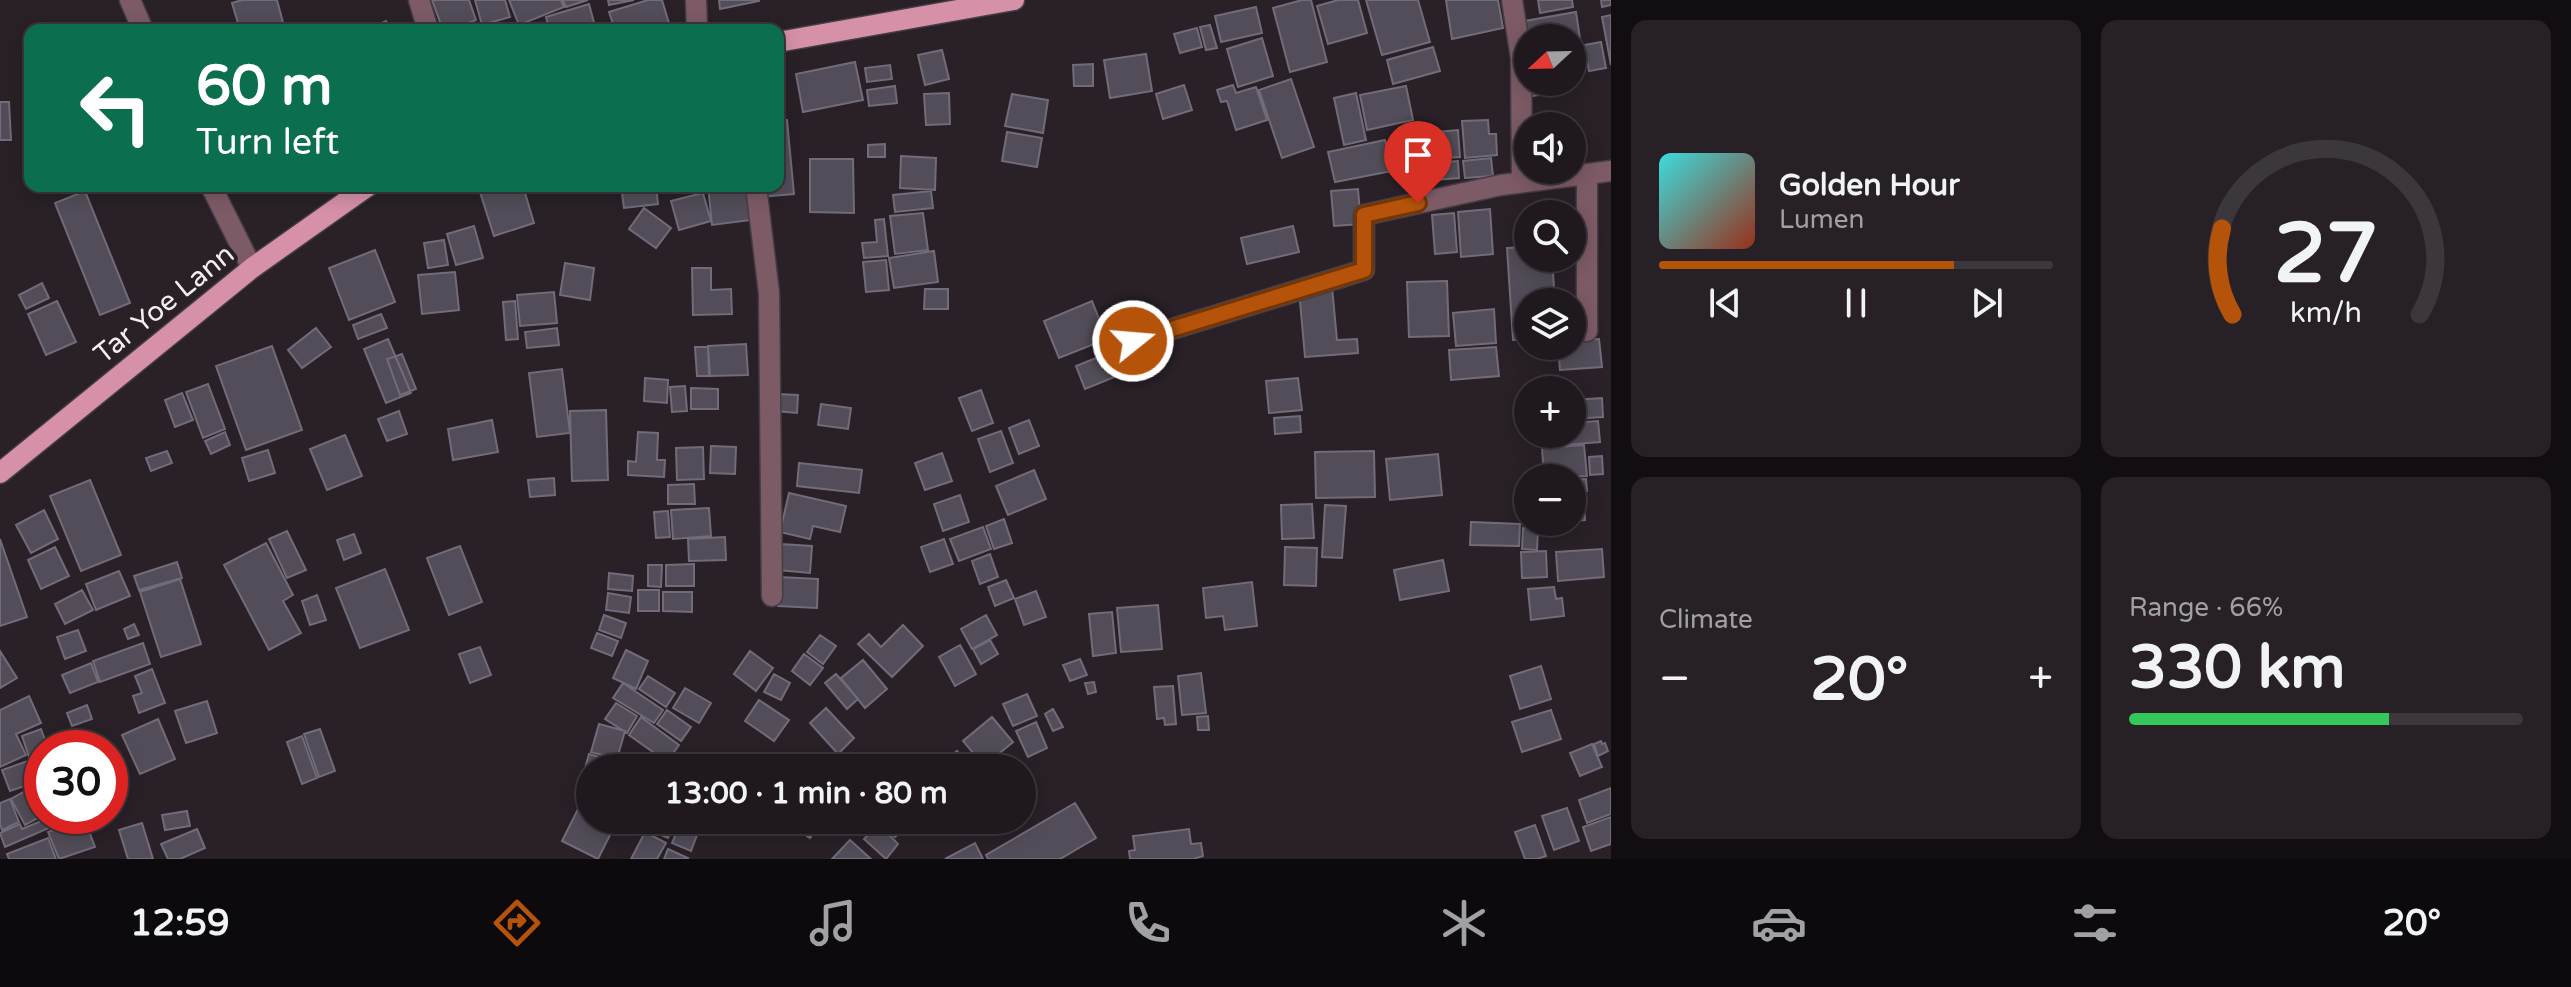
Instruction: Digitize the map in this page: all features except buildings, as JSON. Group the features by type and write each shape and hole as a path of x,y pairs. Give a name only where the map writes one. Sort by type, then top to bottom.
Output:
{"main road":[{"path":"784,41 967,4 1014,0"},
{"name":"Tar Yoe Lann","path":"0,473 252,268 360,192"}],"street":[{"path":"130,0 140,24"},
{"path":"419,0 426,24"},
{"path":"696,0 697,24"},
{"path":"1512,0 1521,58 1521,112"},
{"path":"1587,331 1587,175 1611,171"},
{"path":"1133,341 1364,270 1364,215 1514,183"},
{"path":"214,192 252,268"},
{"path":"757,192 769,293 772,596"}],"route":[{"path":"1133,341 1364,270 1364,215 1418,203"}]}
